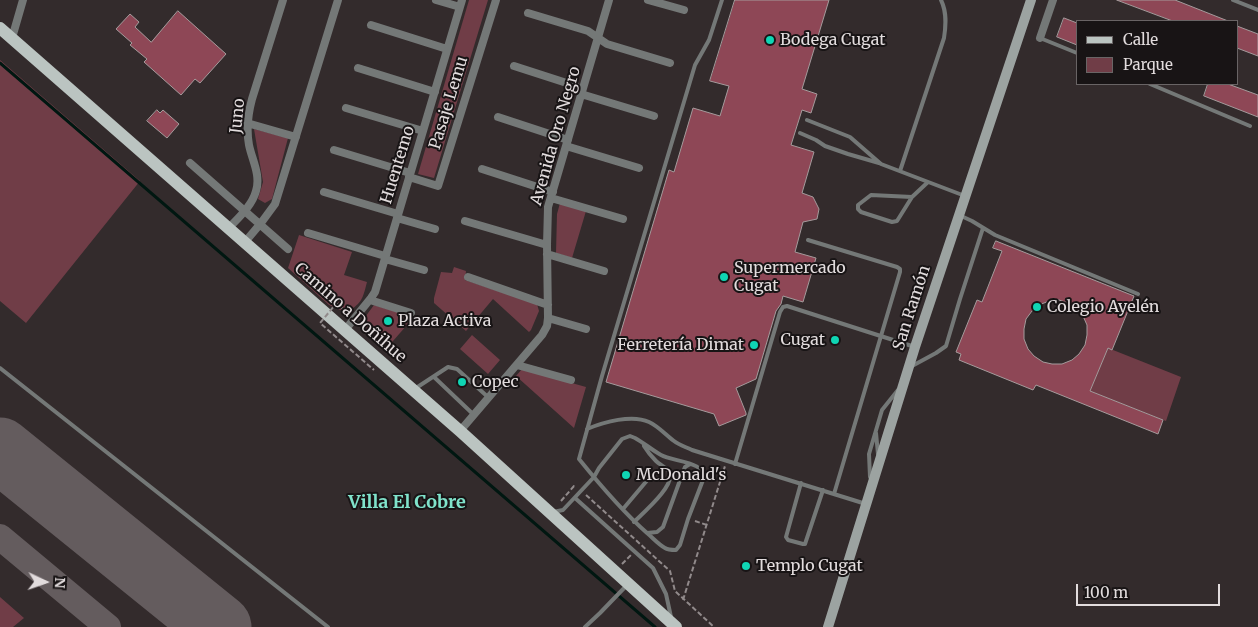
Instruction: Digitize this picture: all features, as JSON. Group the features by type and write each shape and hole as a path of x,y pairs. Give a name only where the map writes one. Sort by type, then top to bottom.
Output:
{"main road":[{"name":"Camino a Doñihue","path":"0,28 460,431 674,625"}],"street":[{"path":"12,38 23,0"},
{"name":"Juno","path":"228,229 254,196 258,184 257,171 248,140 247,123 252,99 283,0"},
{"path":"245,242 275,204 338,0"},
{"path":"436,0 461,4"},
{"name":"Pasaje Lemu","path":"334,150 438,186 496,0"},
{"name":"Avenida Oro Negro","path":"460,431 542,335 547,326 548,210 609,0"},
{"path":"648,0 684,10"},
{"name":"San Ramón","path":"828,627 908,368 1031,0"},
{"path":"1040,38 1053,0"},
{"name":"Huentemo","path":"345,330 370,300 374,292 461,4"},
{"path":"528,13 588,31 606,44 670,62"},
{"path":"371,25 447,49"},
{"path":"514,66 576,86 581,94 654,116"},
{"path":"358,68 434,92"},
{"path":"346,108 423,131"},
{"path":"498,117 639,168"},
{"path":"247,123 296,137"},
{"path":"190,163 288,249"},
{"path":"482,169 623,219"},
{"path":"324,192 435,228"},
{"path":"465,221 604,271"},
{"path":"308,233 424,270"},
{"path":"468,277 548,305"},
{"path":"370,300 411,313"},
{"path":"548,318 586,329"},
{"path":"517,365 571,380"}],"lane":[{"path":"550,512 563,510 594,477 622,439 630,436 662,456 699,468 704,477 680,545 676,550 666,548 634,522 594,477 579,459 695,65 709,40 722,0"},
{"path":"900,171 944,38 946,20 940,0"},
{"path":"1233,0 1258,10"},
{"path":"1040,38 1076,53"},
{"path":"1152,85 1250,126"},
{"path":"808,120 850,138 881,164"},
{"path":"800,133 825,146 881,164 965,196"},
{"path":"912,197 871,195 858,205 858,209 861,212 892,222 897,221 912,197 928,182"},
{"path":"959,215 995,235 1138,294"},
{"path":"908,368 946,346 983,228"},
{"path":"808,240 900,269 882,336 834,494"},
{"path":"735,464 783,307 787,306 915,347"},
{"path":"413,390 448,367 457,369 489,398"},
{"path":"0,368 328,627"},
{"path":"434,377 474,416"},
{"path":"871,490 870,454 882,410 903,384"},
{"path":"587,429 615,420 646,420 676,442 692,450 866,504"},
{"path":"876,431 879,463"},
{"path":"634,522 668,486 670,478 669,472 656,461 642,443"},
{"path":"647,533 657,532 663,528 683,472 690,464"},
{"path":"622,509 650,477"},
{"path":"801,484 786,537 788,540 805,544 823,490"},
{"path":"575,498 654,568 666,594 674,625"},
{"path":"585,627 628,584"}],"path":[{"path":"354,319 307,274 304,277 335,305 320,323 374,370"},
{"path":"683,600 727,460"},
{"path":"614,571 634,552"}],"green space":[{"path":"469,0 488,0 434,178 418,174"},
{"path":"0,60 140,181 26,323 0,301"},
{"path":"254,129 288,138 272,199 265,203 258,199 263,182"},
{"path":"560,203 586,211 572,258 556,253 557,214"},
{"path":"299,235 352,252 344,275 367,282 362,298 351,310 340,310 329,305 288,268"},
{"path":"454,267 466,271 465,280 537,304 539,311 531,330 529,332 493,299 466,331 434,303 441,272 452,273"},
{"path":"374,305 414,317 386,349 365,328 365,318"},
{"path":"472,335 500,360 488,374 460,349"},
{"path":"1108,348 1181,377 1166,421 1090,391"},
{"path":"522,369 586,387 574,428 516,376"},
{"path":"0,597 24,618 13,627 0,627"}],"building":[{"name":"Supermercado Cugat","path":"735,0 829,0 802,89 817,94 811,113 802,110 791,145 814,152 802,193 813,197 819,209 817,219 803,222 795,252 816,258 803,302 783,296 781,304 776,311 756,379 736,388 746,415 719,426 714,414 606,382 669,170 674,172 693,108 720,116 729,86 710,81"},
{"path":"1117,0 1175,0 1225,20 1170,20"},
{"path":"178,11 226,54 200,83 195,79 181,95 144,62 147,59 130,45 132,43 116,29 130,14 139,22 135,27 151,42"},
{"path":"1064,18 1076,23 1076,45 1057,37"},
{"path":"1238,26 1258,34 1258,56 1238,48"},
{"path":"1208,85 1231,85 1258,95 1258,117 1204,96"},
{"path":"157,110 160,113 163,110 179,124 167,138 147,121"},
{"path":"996,241 1134,296 1112,350 1108,348 1090,391 1163,420 1158,434 1036,385 1033,390 959,360 961,354 956,352 977,300 982,302 1002,251 993,248","holes":["1059,300 1077,308 1087,325 1085,345 1072,360 1062,364 1043,362 1028,349 1024,339 1026,319 1039,305 1049,301"]}],"waterway":[{"path":"0,63 655,627"}],"taxiway":[{"path":"0,537 108,627"}],"runway":[{"path":"0,450 219,627"}],"place":[{"name":"Bodega Cugat","path":"770,40"},
{"name":"Supermercado Cugat","path":"724,277"},
{"name":"Colegio Ayelén","path":"1037,307"},
{"name":"Plaza Activa","path":"388,321"},
{"name":"Cugat","path":"835,340"},
{"name":"Ferretería Dimat","path":"754,345"},
{"name":"Copec","path":"462,382"},
{"name":"McDonald's","path":"626,475"},
{"name":"Templo Cugat","path":"746,566"}],"district":[{"name":"Villa El Cobre","path":"407,503"}]}
